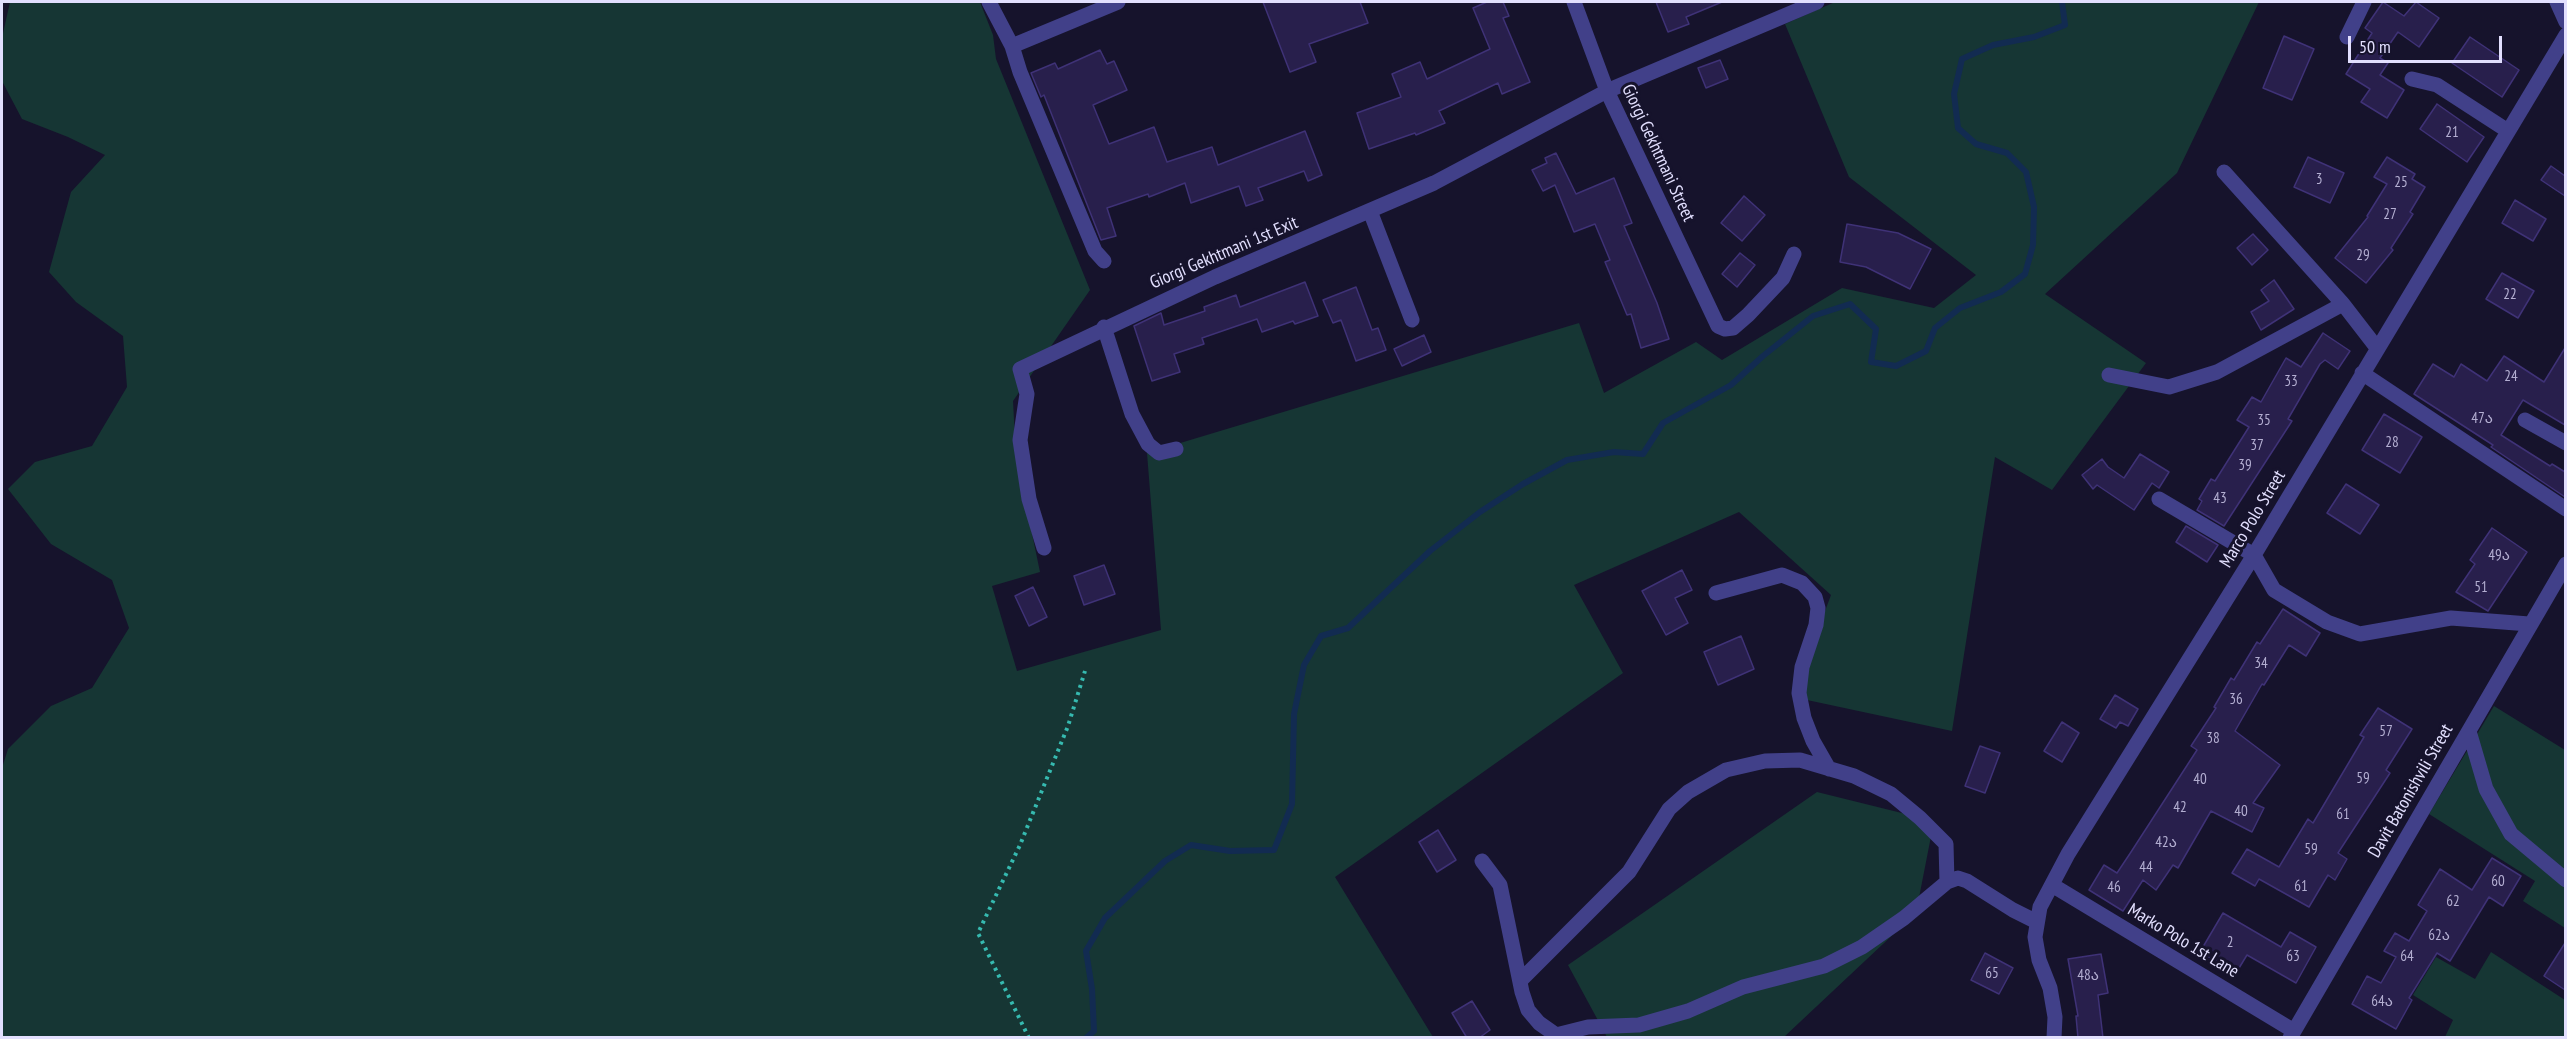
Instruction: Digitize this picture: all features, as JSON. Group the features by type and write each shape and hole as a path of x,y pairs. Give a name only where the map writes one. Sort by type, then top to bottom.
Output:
{"street":[{"path":"989,2 1012,46 1020,72 1091,240 1104,261"},
{"path":"1012,46 1118,2"},
{"name":"Giorgi Gekhtmani Street","path":"1574,2 1607,91 1718,326 1725,329 1733,328 1783,278 1794,254"},
{"name":"Giorgi Gekhtmani 1st Exit","path":"1044,548 1029,499 1020,440 1027,394 1020,369 1104,327 1215,277 1434,183 1607,91 1817,2"},
{"path":"2347,37 2364,2"},
{"path":"2557,2 2565,22"},
{"name":"Marco Polo Street","path":"2054,1038 2055,1017 2050,988 2038,960 2035,937 2040,907 2068,854 2254,555 2565,35"},
{"path":"2412,79 2437,85 2508,131"},
{"path":"2224,172 2343,304 2377,348"},
{"path":"1370,211 1412,320"},
{"path":"2109,375 2169,387 2217,372 2343,304"},
{"path":"1104,327 1132,414 1148,444 1159,453 1176,449"},
{"path":"2362,373 2565,509"},
{"path":"2525,420 2565,443"},
{"path":"2159,500 2254,555 2274,590 2327,622 2360,634 2451,618 2529,624"},
{"name":"Davit Batonishvili Street","path":"2292,1034 2565,564"},
{"path":"1716,593 1782,575 1802,583 1815,597 1818,608 1816,625 1802,668 1799,693 1804,718 1813,741 1829,769"},
{"path":"2469,731 2486,789 2511,834 2565,880"},
{"path":"1521,980 1629,872 1669,809 1688,792 1726,770 1765,760 1800,760 1854,776 1891,794 1946,844 1947,882"},
{"path":"1482,861 1500,885 1522,992 1528,1010 1539,1023 1556,1035 1588,1027 1639,1025 1688,1011 1743,987 1824,966 1862,947 1904,918 1947,882 1958,878 2037,922"},
{"name":"Marko Polo 1st Lane","path":"2052,885 2292,1034"}],"path":[{"path":"1029,1038 978,933 1020,845 1068,726 1085,671"}],"green space":[{"path":"10,2 980,2 993,35 996,59 1090,290 1013,401 1016,457 1040,572 992,586 1017,671 1161,630 1147,453 1579,323 1604,393 1696,342 1722,360 1842,288 1934,308 1976,275 1849,177 1785,24 1835,2 2259,2 2177,173 2045,294 2146,363 2052,490 1995,457 1952,731 1793,697 1831,595 1739,512 1574,585 1623,673 1335,877 1433,1037 2,1038 2,768 8,749 51,706 92,688 129,628 112,580 51,544 8,489 35,462 92,446 127,387 123,336 76,302 49,272 71,192 105,155 22,119 2,81 2,38"},
{"path":"2494,706 2565,750 2565,928 2523,901 2535,881 2429,814"},
{"path":"1817,792 1934,821 1916,913 1784,1037 1607,1037 1568,965"},
{"path":"2491,952 2565,1000 2565,1037 2445,1037 2453,1020 2413,995 2436,957 2475,979"}],"building":[{"path":"1263,2 1360,2 1368,23 1309,44 1316,62 1290,72"},
{"path":"1487,2 1503,2 1509,16 1503,18 1530,82 1502,94 1498,83 1439,111 1445,123 1416,135 1415,133 1369,149 1357,113 1401,97 1392,74 1420,62 1427,79 1490,49 1473,8"},
{"path":"1656,2 1722,2 1686,17 1689,24 1668,32"},
{"path":"2383,2 2404,16 2416,2 2439,18 2419,47 2398,32 2380,58 2388,63 2380,75 2404,90 2387,118 2361,102 2370,89 2346,74 2372,33 2365,28"},
{"path":"2284,36 2314,49 2292,100 2263,88"},
{"path":"2470,37 2519,70 2502,97 2452,63"},
{"path":"1100,50 1107,64 1114,61 1127,90 1093,105 1109,144 1154,127 1167,162 1212,147 1218,165 1305,131 1322,175 1308,181 1304,171 1258,188 1263,200 1246,206 1239,186 1191,203 1185,183 1149,197 1148,194 1107,208 1116,236 1101,240 1044,95 1041,97 1031,73 1055,63 1058,69"},
{"path":"1720,60 1728,79 1706,88 1698,68"},
{"path":"2437,104 2484,137 2467,162 2420,129"},
{"path":"1556,153 1576,194 1614,178 1632,223 1624,226 1657,303 1669,339 1641,348 1631,314 1627,315 1605,262 1610,260 1595,224 1574,232 1555,185 1543,191 1532,170 1547,163 1545,158"},
{"path":"2308,157 2344,173 2330,203 2294,187"},
{"path":"2387,157 2415,174 2412,179 2425,187 2410,212 2413,214 2391,248 2393,250 2366,283 2335,258 2368,217 2387,184 2374,177"},
{"path":"2551,166 2565,176 2565,196 2541,180"},
{"path":"1744,196 1765,215 1742,241 1721,223"},
{"path":"2515,200 2546,219 2533,241 2502,223"},
{"path":"1847,224 1898,233 1931,249 1910,289 1866,267 1840,262"},
{"path":"2253,234 2268,250 2252,265 2237,248"},
{"path":"1740,253 1755,265 1737,287 1722,274"},
{"path":"2502,273 2534,291 2518,318 2486,299"},
{"path":"2274,280 2294,309 2261,330 2251,312 2269,301 2261,290"},
{"path":"1305,282 1318,316 1295,324 1293,321 1262,332 1257,319 1202,338 1204,344 1174,354 1180,372 1152,381 1134,326 1161,313 1164,325 1205,311 1204,307 1236,295 1240,307"},
{"path":"1356,287 1372,330 1378,328 1386,350 1356,361 1341,320 1333,323 1323,300"},
{"path":"2323,333 2350,351 2338,369 2325,360 2320,364 2288,419 2292,421 2224,526 2197,510 2202,501 2199,499 2211,479 2215,481 2249,427 2237,420 2252,397 2261,402 2286,358 2301,367"},
{"path":"1424,335 1431,352 1402,366 1394,349"},
{"path":"2565,348 2565,425 2523,400 2501,435 2550,466 2552,464 2565,472 2565,497 2491,447 2493,445 2414,394 2433,364 2454,377 2461,364 2487,381 2504,356 2544,382"},
{"path":"2384,414 2422,437 2400,473 2362,450"},
{"path":"2140,454 2169,472 2159,488 2152,483 2134,510 2097,485 2093,489 2082,475 2102,459 2108,467 2124,478"},
{"path":"2346,484 2379,505 2360,534 2327,513"},
{"path":"2186,526 2218,545 2207,562 2176,542"},
{"path":"2492,528 2527,552 2488,611 2456,592 2475,564 2470,560"},
{"path":"1104,565 1115,594 1084,605 1074,576"},
{"path":"1682,570 1692,590 1675,598 1688,623 1666,635 1642,591"},
{"path":"1033,587 1047,617 1029,626 1015,596"},
{"path":"2283,609 2320,633 2306,656 2289,645 2264,685 2262,684 2235,731 2280,765 2253,803 2264,808 2252,832 2211,811 2178,868 2173,865 2156,890 2143,880 2123,911 2089,890 2104,865 2117,873 2197,750 2191,746 2216,708 2214,707 2231,678 2234,680 2257,642 2260,644"},
{"path":"1741,636 1754,669 1718,685 1704,652"},
{"path":"2115,695 2138,709 2128,726 2120,722 2116,728 2100,719"},
{"path":"2378,708 2412,729 2386,770 2390,773 2338,853 2347,859 2335,880 2328,875 2309,907 2259,879 2255,886 2232,873 2247,849 2279,867 2308,819 2313,823 2364,737 2360,735"},
{"path":"2062,722 2079,733 2062,762 2044,751"},
{"path":"1980,746 2000,753 1985,793 1965,786"},
{"path":"1438,830 1456,860 1437,872 1419,842"},
{"path":"2492,858 2521,876 2503,906 2489,897 2450,961 2437,953 2409,998 2412,1000 2396,1029 2352,1004 2367,976 2381,983 2396,957 2384,951 2395,933 2409,941 2427,911 2418,905 2440,869 2472,890"},
{"path":"2223,913 2281,947 2290,932 2316,947 2296,983 2247,955 2236,973 2200,952"},
{"path":"2565,943 2565,990 2544,976"},
{"path":"1985,953 2013,968 1999,994 1971,980"},
{"path":"2101,954 2108,993 2098,995 2103,1038 2078,1038 2076,1016 2078,1016 2068,959"},
{"path":"1472,1001 1490,1030 1479,1038 1467,1038 1452,1013"}],"waterway":[{"path":"1086,1038 1094,1031 1092,989 1086,951 1105,918 1165,861 1191,845 1230,851 1274,850 1292,804 1294,714 1304,665 1321,636 1348,628 1430,551 1480,512 1523,484 1567,460 1614,452 1643,454 1663,423 1731,385 1813,316 1850,304 1876,329 1871,362 1896,366 1926,351 1935,328 1960,308 2001,292 2025,274 2033,245 2034,207 2026,172 2007,153 1976,144 1958,128 1954,94 1962,59 1993,45 2034,37 2065,25 2062,2"}]}
